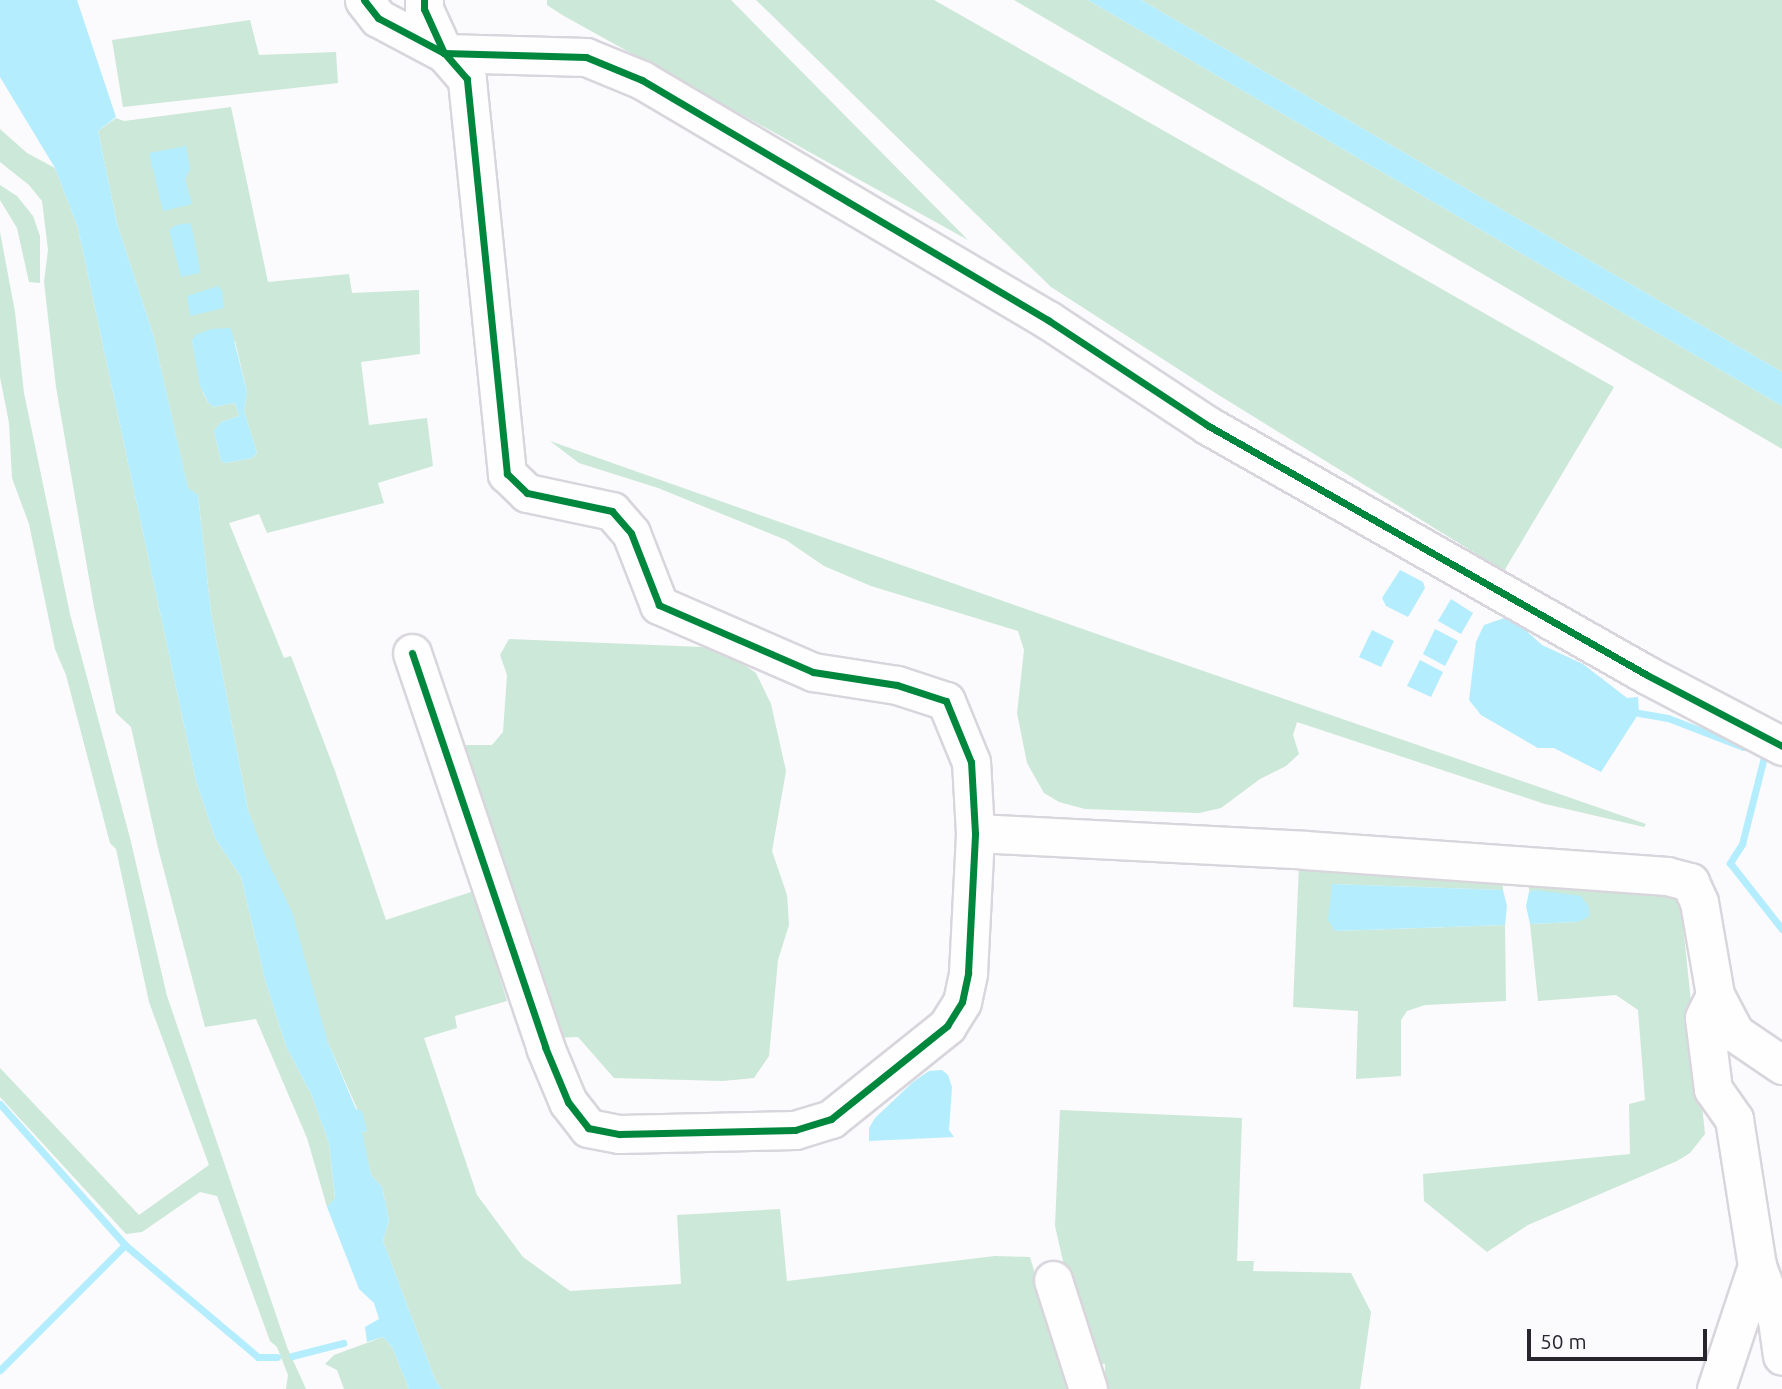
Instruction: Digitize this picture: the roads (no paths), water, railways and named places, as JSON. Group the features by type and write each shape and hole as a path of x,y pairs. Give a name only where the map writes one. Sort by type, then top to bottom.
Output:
{"street":[{"path":"364,0 377,18 444,53 586,57 642,80 1048,320 1207,425 1647,675 1782,746"},
{"path":"412,653 545,1047 568,1102 589,1128 619,1134 795,1129 831,1119 947,1026 962,1002 968,972 975,834 971,762 946,701 897,685 813,672 659,605 631,533 612,511 527,493 507,474 467,79 444,53 424,9 424,0"},
{"path":"975,834 1304,850 1667,876 1690,882 1699,902 1715,995 1735,1033 1782,1065"},
{"path":"1715,995 1704,1018 1713,1088 1734,1119 1757,1266 1777,1320 1782,1356"},
{"path":"1716,1389 1757,1266"},
{"path":"1053,1280 1088,1389"}],"water":[{"path":"0,0 77,0 116,117 98,131 117,224 153,334 188,488 198,495 211,613 248,810 266,858 292,912 328,1043 356,1109 362,1111 367,1131 362,1132 371,1175 382,1187 389,1220 383,1241 436,1382 442,1389 409,1389 392,1347 383,1337 367,1342 365,1327 379,1319 374,1303 359,1289 327,1207 335,1198 329,1143 312,1096 286,1046 266,983 241,877 215,838 196,781 78,228 55,168 0,77"},
{"path":"1088,0 1141,0 1782,372 1782,406"},
{"path":"186,146 190,169 185,179 192,204 163,211 149,153"},
{"path":"191,223 200,273 181,277 169,230 176,225"},
{"path":"218,286 222,291 224,308 190,316 187,296"},
{"path":"231,328 247,392 244,411 257,453 252,458 226,463 221,461 214,431 221,422 239,416 235,403 213,407 208,402 200,386 192,341 195,335 211,329"},
{"path":"1400,570 1423,582 1425,588 1408,617 1386,606 1382,598"},
{"path":"1451,599 1473,613 1461,634 1438,621"},
{"path":"1510,616 1542,645 1583,664 1627,698 1638,697 1639,713 1601,772 1554,748 1538,748 1481,715 1469,700 1476,642 1484,625"},
{"path":"1435,629 1458,641 1445,666 1423,654"},
{"path":"1372,630 1394,641 1381,667 1359,657"},
{"path":"1420,660 1443,672 1431,697 1407,686"},
{"path":"1332,884 1503,890 1507,906 1505,925 1335,931 1328,920"},
{"path":"1535,890 1581,896 1589,907 1589,917 1577,922 1530,924 1526,906 1529,892"},
{"path":"942,1070 948,1075 952,1087 949,1130 954,1137 869,1141 869,1128 875,1118 913,1082 929,1071"}],"waterway":[{"path":"1639,713 1668,718 1743,747 1750,747"},
{"path":"1733,858 1742,844 1766,749"},
{"path":"1732,860 1730,863 1782,929"},
{"path":"0,1104 125,1245 258,1357 277,1357"},
{"path":"0,1370 125,1245"},
{"path":"292,1356 343,1343"}]}
